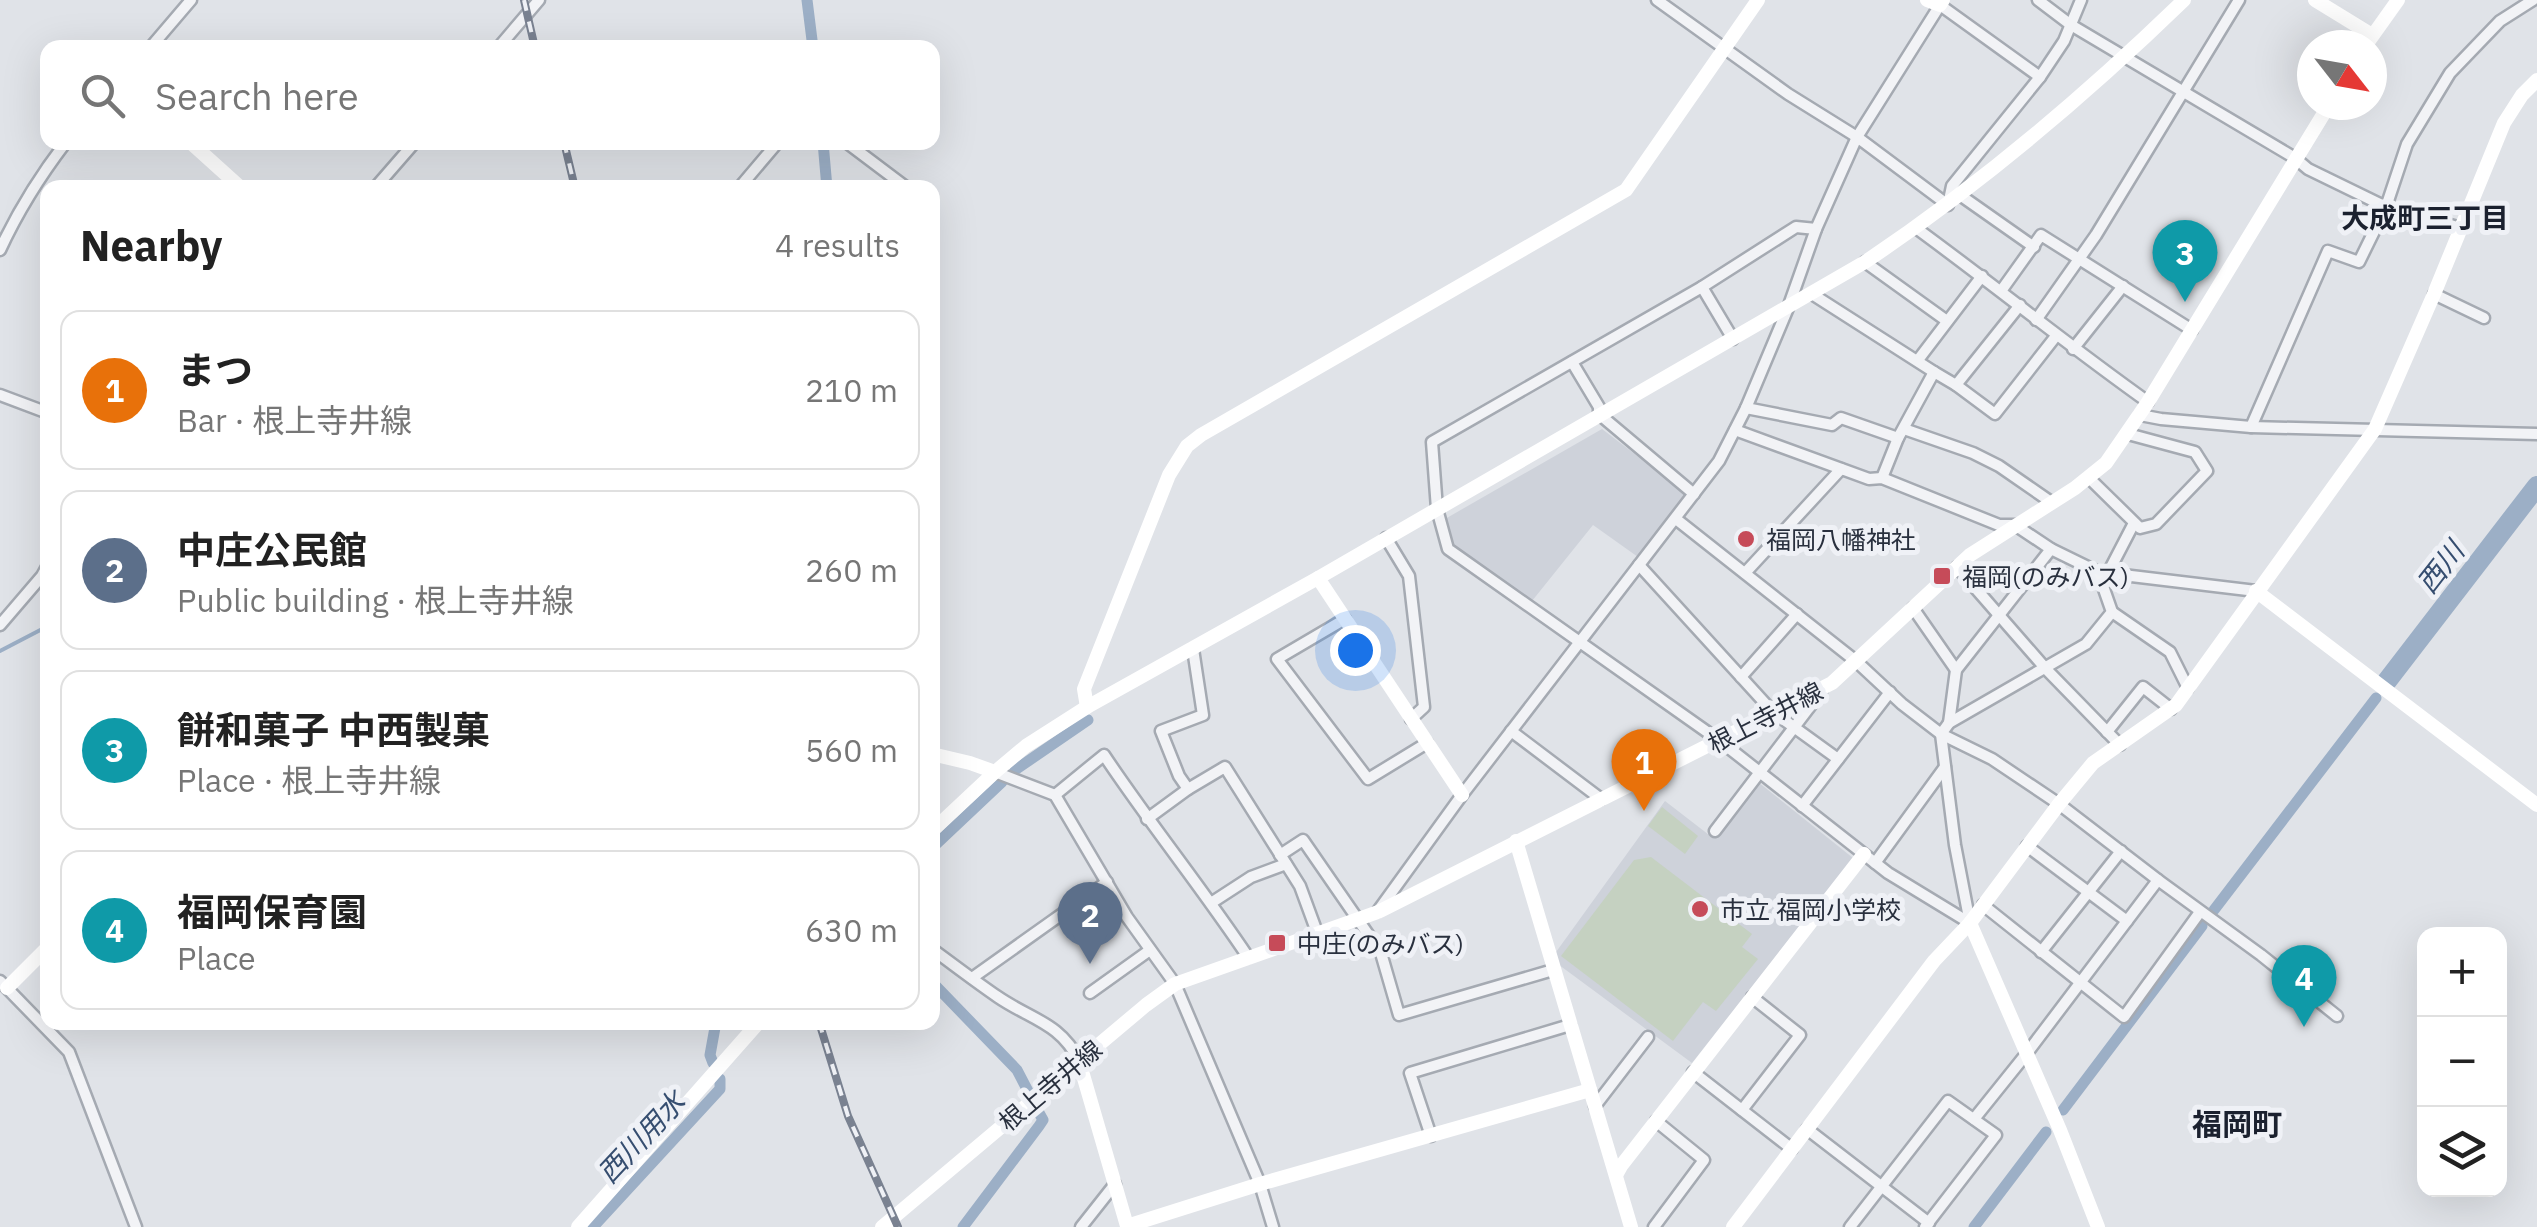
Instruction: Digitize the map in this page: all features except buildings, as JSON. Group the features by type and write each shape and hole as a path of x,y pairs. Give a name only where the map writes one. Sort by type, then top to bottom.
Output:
{"street":[{"path":"157,40 191,0"},
{"path":"505,40 540,0"},
{"path":"1657,0 1788,94 2034,247"},
{"path":"1087,707 1084,688 1169,475 1187,446 1626,190 1758,0"},
{"path":"2038,0 2308,169 2386,207 2461,228"},
{"path":"1954,200 1952,186 2040,78 2064,40 2081,0"},
{"path":"940,824 1026,746 1087,707 1865,262 1954,200 2080,98 2184,0"},
{"path":"2036,320 2080,260 2239,0"},
{"path":"2315,0 2356,30"},
{"path":"2376,30 2398,0"},
{"path":"2251,427 2328,251 2359,262 2386,207 2407,144 2450,73 2500,22 2533,0"},
{"path":"1378,912 1511,731 1719,461 1746,408 1816,229 1857,137 1936,2 2040,78"},
{"path":"1733,1227 1934,962 1970,923 2093,763 2171,709 2188,688 2375,429 2504,124 2537,80"},
{"name":"根上寺井線","path":"882,1227 1175,984 1378,912 1832,683 1956,567 2106,463 2128,434 2319,120"},
{"path":"0,250 39,177 60,150"},
{"path":"199,150 231,180"},
{"path":"382,180 407,150"},
{"path":"746,180 771,150"},
{"path":"857,150 896,180"},
{"path":"1816,229 1796,227 1702,287 1432,442 1437,508 1448,549 1720,741 1888,873 1970,923"},
{"path":"1916,228 2020,305 2161,419 2251,427 2537,434"},
{"path":"2000,291 2042,235 2192,330"},
{"path":"1865,262 1948,321"},
{"path":"1918,360 1982,276"},
{"path":"2074,349 2122,286"},
{"path":"1702,287 1733,339"},
{"path":"1812,294 1995,414 2056,336"},
{"path":"2434,294 2484,318"},
{"path":"1956,385 2020,305"},
{"path":"1572,362 1599,407 1599,414 1694,494"},
{"path":"1882,478 1934,372"},
{"path":"0,394 40,410"},
{"path":"1746,408 1832,425 1841,418 1901,433 1986,460 2051,502"},
{"path":"1735,430 1869,479 1882,478 1999,525 2016,525 2051,549 2103,573 2256,592 2537,806"},
{"path":"2089,478 2140,528 2156,524 2207,471 2195,452 2128,434"},
{"path":"1745,573 1841,469"},
{"path":"1676,518 1942,734 1992,759 2059,804 2338,1016"},
{"path":"2134,523 2103,573 2112,612 2170,652 2188,688"},
{"path":"1386,538 1408,576 1424,707 1411,719"},
{"path":"1950,723 1956,670 2051,549"},
{"path":"1639,566 1773,712 1838,759"},
{"path":"1956,567 2120,745"},
{"path":"0,624 40,578"},
{"path":"1318,578 1462,796"},
{"path":"1913,608 1956,670"},
{"path":"2098,1227 1970,923 1955,845 1942,734 1950,723 2086,644 2112,612"},
{"path":"1741,678 1798,614"},
{"path":"1345,618 1278,659 1368,778 1427,743"},
{"path":"1188,789 1162,731 1203,715 1193,648"},
{"path":"1714,831 1824,687"},
{"path":"2107,732 2144,688 2171,709"},
{"path":"1802,806 1890,692"},
{"path":"1511,731 1602,799"},
{"path":"1054,795 1104,755 1248,957"},
{"path":"940,756 970,763 1054,795 1175,984 1260,1184 1272,1227"},
{"path":"1616,1175 1752,997 1946,766"},
{"path":"1147,820 1226,767 1300,886 1318,935"},
{"path":"1211,903 1283,859 1303,840 1381,953 1400,1014 1553,970"},
{"path":"1516,841 1631,1227"},
{"path":"2027,846 2127,921"},
{"path":"2041,952 2121,852"},
{"path":"1974,1119 2158,880"},
{"path":"972,978 1107,882"},
{"path":"1983,905 2124,1017 2200,912"},
{"path":"1090,993 1150,950"},
{"path":"40,954 3,984 40,1022"},
{"path":"940,955 1002,1000 1054,1027 1073,1047 1128,1226 1260,1184 1590,1090"},
{"path":"1742,1110 1800,1035 1752,997"},
{"path":"1431,1136 1410,1073 1570,1025"},
{"path":"48,1030 69,1052 136,1227"},
{"path":"578,1227 752,1030"},
{"path":"1595,1106 1648,1037"},
{"path":"1693,1072 1792,1149"},
{"path":"1807,1129 1882,1186 1927,1225 1996,1135 1948,1101 1882,1186 1850,1227"},
{"path":"1654,1227 1704,1160 1656,1121"},
{"path":"1081,1227 1114,1184"}],"shaded area":[{"path":"1602,429 1686,493 1638,557 1593,525 1532,601 1452,547 1445,519"},
{"name":"市立 福岡小学校","path":"1758,782 1853,858 1692,1063 1551,959 1665,801 1713,838"}],"green space":[{"path":"1662,807 1698,836 1685,854 1648,826"},
{"path":"1651,857 1752,934 1742,947 1758,959 1716,1011 1703,1002 1673,1041 1561,956 1634,860"}],"waterway":[{"name":"西川用水","path":"807,0 812,40"},
{"name":"西川用水","path":"824,150 826,180"},
{"name":"西川","path":"2387,681 2537,486"},
{"path":"0,651 40,630"},
{"path":"2214,910 2376,698"},
{"path":"1015,770 1088,720"},
{"path":"940,840 1002,782"},
{"path":"2063,1110 2202,926"},
{"path":"940,990 1017,1070 1029,1093"},
{"name":"西川用水","path":"713,1063 710,1055 715,1030"},
{"name":"西川用水","path":"593,1227 720,1089 720,1079"},
{"path":"963,1227 1043,1120 1038,1111"},
{"path":"1974,1227 2046,1132"}],"railway":[{"path":"524,0 533,40"},
{"path":"566,150 573,180"},
{"path":"821,1030 848,1116 898,1227"}],"place":[{"name":"餅和菓子 中西製菓","path":"2185,302"},
{"name":"福岡八幡神社","path":"1746,539"},
{"name":"福岡(のみバス)","path":"1942,576"},
{"name":"まつ","path":"1644,811"},
{"name":"市立 福岡小学校","path":"1700,909"},
{"name":"中庄(のみバス)","path":"1277,943"},
{"name":"中庄公民館","path":"1090,964"},
{"name":"福岡保育園","path":"2304,1027"}],"district":[{"name":"大成町三丁目","path":"2425,217"},
{"name":"福岡町","path":"2237,1123"}]}
